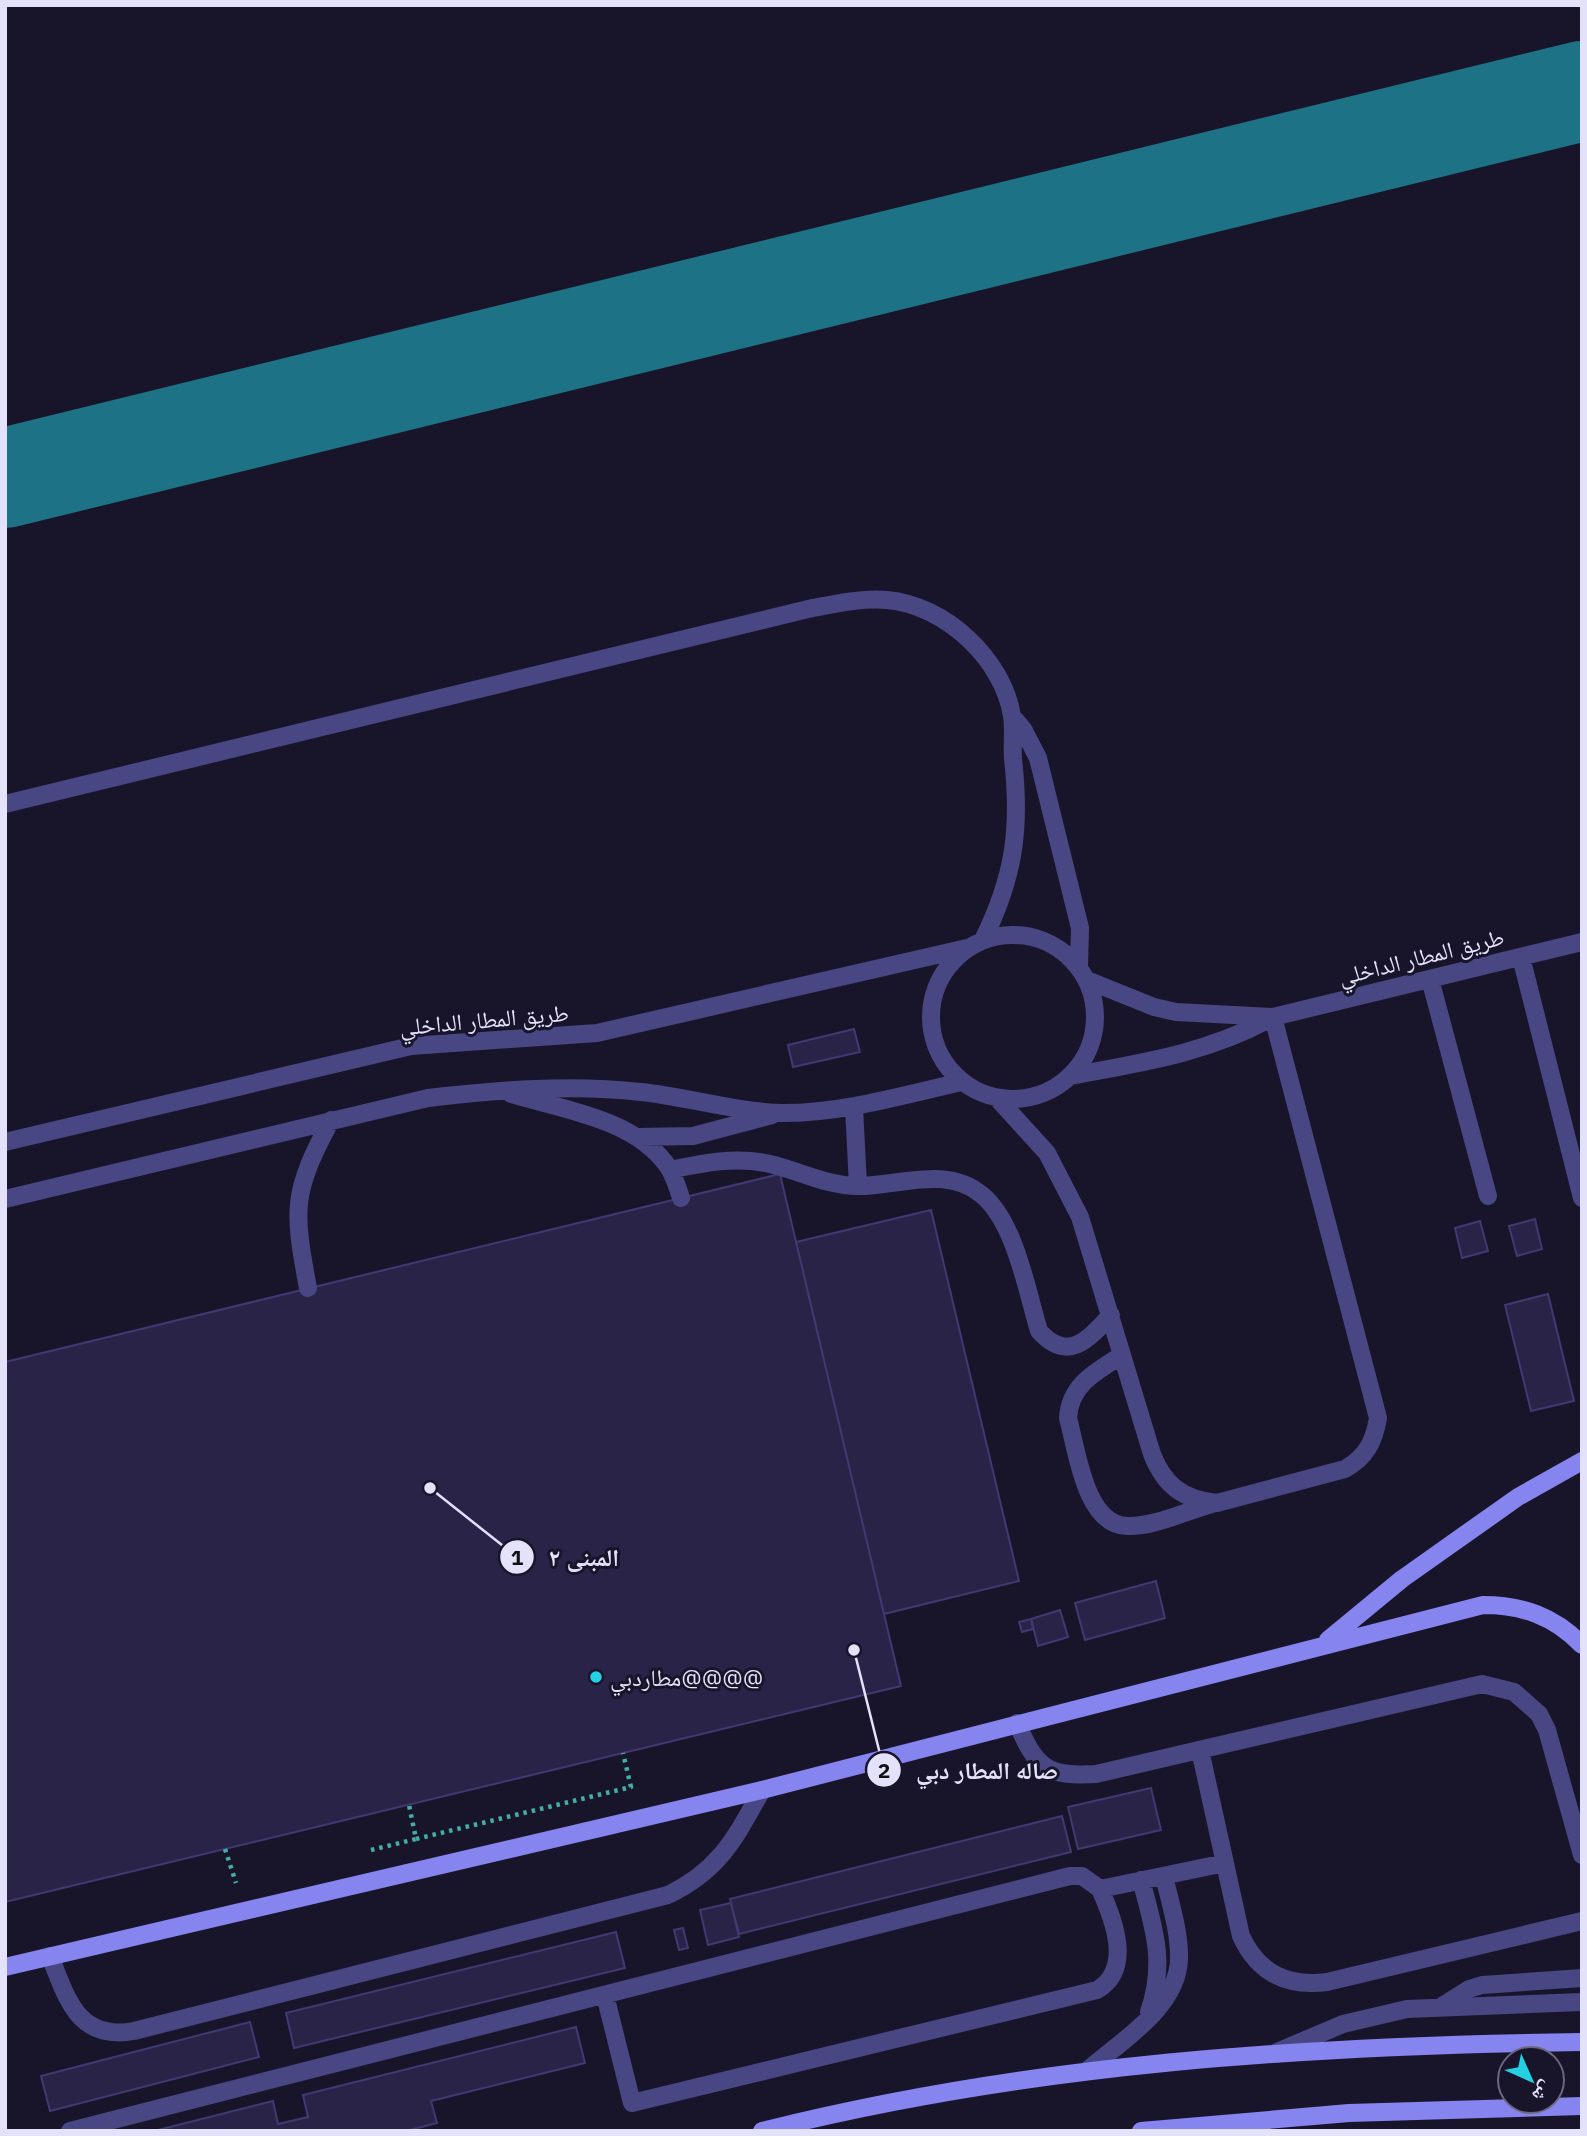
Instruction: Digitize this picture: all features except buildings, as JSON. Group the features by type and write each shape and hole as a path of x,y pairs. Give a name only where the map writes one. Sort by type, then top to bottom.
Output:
{"street":[{"path":"1325,1644 1402,1579 1518,1497 1582,1461"},
{"path":"5,1967 762,1790 1483,1605 1512,1605 1538,1614 1582,1644"},
{"path":"762,2131 917,2096 1089,2069 1277,2052 1582,2042"},
{"path":"1141,2131 1349,2113 1582,2106"}],"lane":[{"path":"5,804 854,600 902,604 924,610 956,628 981,652 1001,682 1012,716 1018,811 1016,841 999,907 975,944"},
{"path":"1012,716 1028,736 1038,758 1080,928 1083,973"},
{"name":"طريق المطار الداخلي","path":"5,1142 411,1046 597,1033 975,944 1003,934 1035,937 1064,951 1083,973 1093,996 1094,1031 1081,1063 1070,1076 1036,1096 997,1098 962,1082 948,1069 938,1052 930,1014 941,976 975,944"},
{"name":"طريق المطار الداخلي","path":"1070,1076 1194,1052 1238,1036 1273,1017 1582,942"},
{"path":"1521,957 1582,1198"},
{"name":"طريق المطار الداخلي","path":"1083,973 1154,1007 1177,1012 1273,1017"},
{"path":"1430,979 1488,1196"},
{"path":"1122,1355 1079,1385 1069,1407 1068,1418 1090,1498 1098,1512 1110,1522 1126,1526 1345,1468 1359,1461 1369,1449 1378,1418 1273,1017"},
{"path":"638,1137 693,1136 782,1113 854,1107 962,1082"},
{"path":"5,1199 428,1098 498,1090 568,1088 639,1092 782,1113"},
{"path":"498,1090 617,1127 638,1137 670,1170 681,1198"},
{"path":"997,1098 1032,1135 1066,1184 1092,1251 1158,1470 1168,1484 1183,1495 1199,1501 1217,1503"},
{"path":"854,1107 858,1186"},
{"path":"308,1288 297,1227 297,1205 307,1168 331,1120"},
{"path":"670,1170 709,1161 740,1160 770,1164 828,1183 858,1186 937,1178 961,1182 982,1194 998,1212 1009,1233 1039,1331 1049,1342 1061,1347 1075,1347 1090,1337 1111,1315"},
{"path":"1017,1723 1030,1755 1059,1773 1096,1774 1466,1685 1499,1687 1527,1701 1547,1730 1582,1855"},
{"path":"1200,1751 1241,1936 1248,1951 1272,1975 1289,1982 1327,1982 1582,1921"},
{"path":"50,1956 70,2006 79,2017 105,2032 134,2031 668,1895 687,1886 728,1850 762,1790"},
{"path":"1100,1888 1225,1863"},
{"path":"1089,2069 1146,2019 1168,1994 1179,1962 1164,1875"},
{"path":"70,2131 1070,1876 1082,1876 1100,1888 1119,1953 1114,1975 1097,1990 632,2103 605,1995"},
{"path":"1141,1880 1159,1960 1156,1989 1146,2019"},
{"path":"1442,2006 1469,1989 1482,1985 1582,1978"},
{"path":"1277,2052 1374,2015 1442,2006 1502,2008 1582,2002"}],"path":[{"path":"364,1852 631,1787 623,1753"},
{"path":"409,1805 416,1839"},
{"path":"225,1849 234,1884 247,1880"}],"taxiway":[{"path":"5,478 1582,91"}],"place":[{"name":"المبنى ٢","path":"430,1488"},
{"name":"صاله المطار دبي","path":"854,1650"},
{"name":"مطاردبي@@@@","path":"596,1677"}]}
